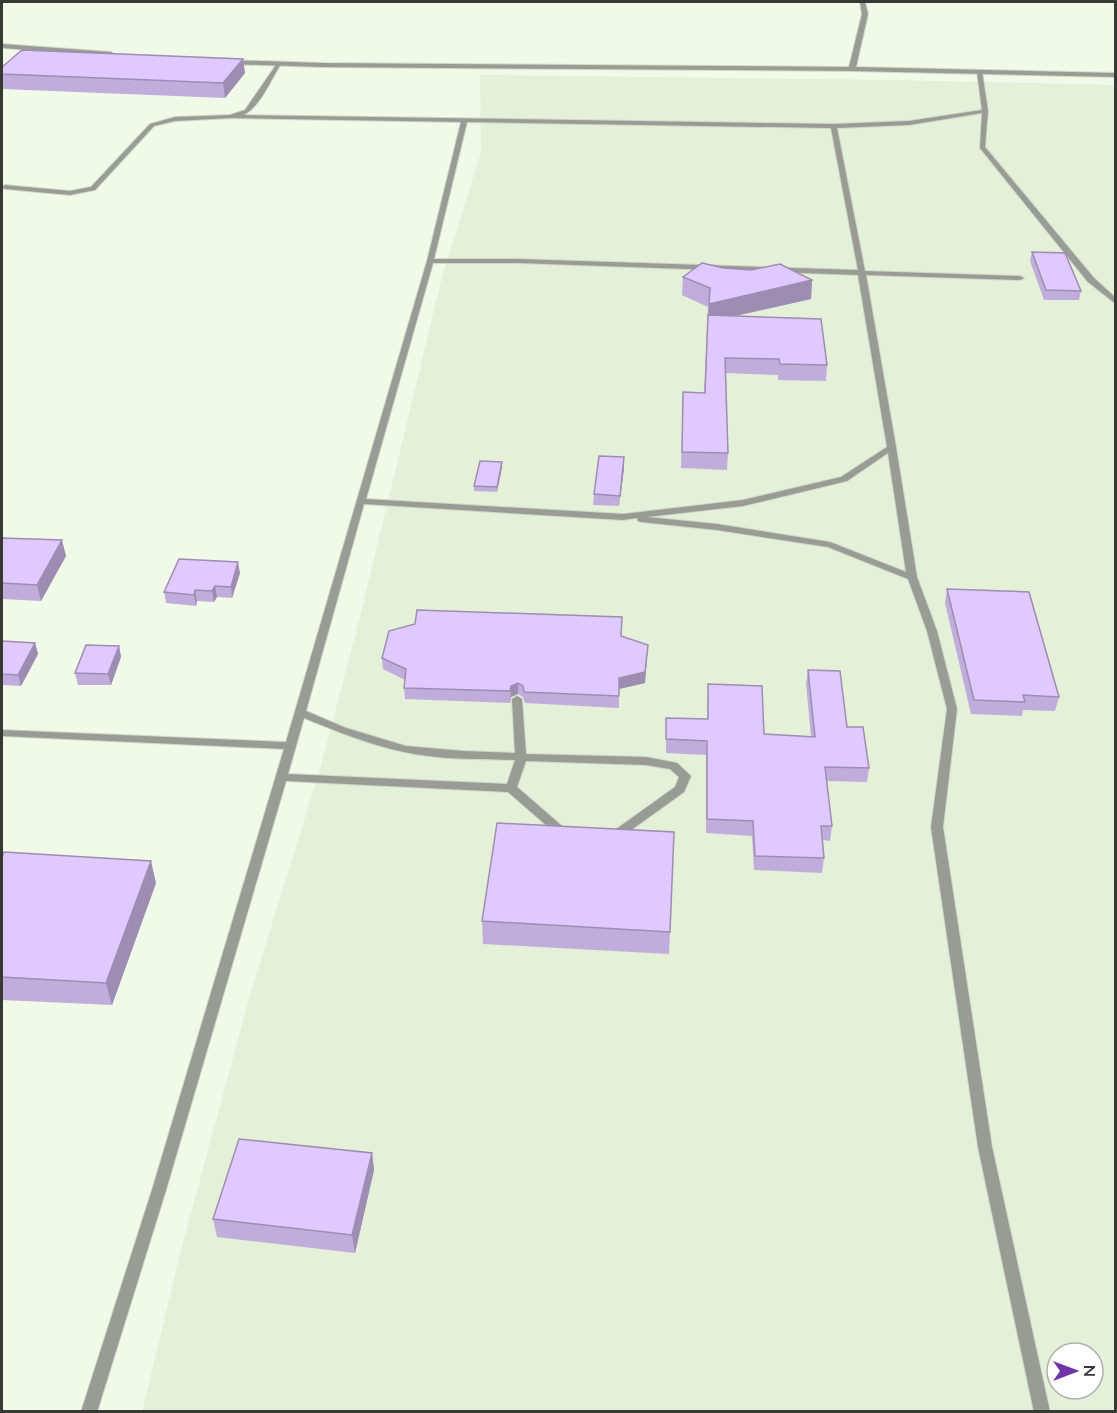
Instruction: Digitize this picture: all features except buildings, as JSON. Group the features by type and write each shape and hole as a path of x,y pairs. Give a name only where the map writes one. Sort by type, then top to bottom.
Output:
{"street":[{"path":"852,69 865,14 861,2"},
{"path":"2,46 120,54"},
{"path":"215,61 278,64 852,69 1116,75"}],"lane":[{"path":"233,117 247,112 278,64"},
{"path":"980,72 985,111 982,147 1090,280 1116,302"},
{"path":"5,187 70,193 85,192 99,184 152,125 160,120 184,117 834,126 909,123 985,111"},
{"path":"90,1412 300,712 430,261 464,121"},
{"path":"834,126 862,272 912,577 932,632 952,709 937,827 986,1147 1042,1412"},
{"path":"430,261 518,261 1020,278"},
{"path":"623,517 743,502 844,479 892,447"},
{"path":"360,501 623,517 717,527 830,545 912,577"},
{"path":"511,788 521,758 517,699"},
{"path":"300,712 342,730 405,749 521,758 646,761 673,766 686,776 680,789 604,844"},
{"path":"2,733 290,746"},
{"path":"281,777 511,788 575,843"}],"shaded area":[{"path":"480,75 1115,85 1115,1411 142,1412 182,1246 250,995 320,769 358,625 442,277 481,152"}]}
